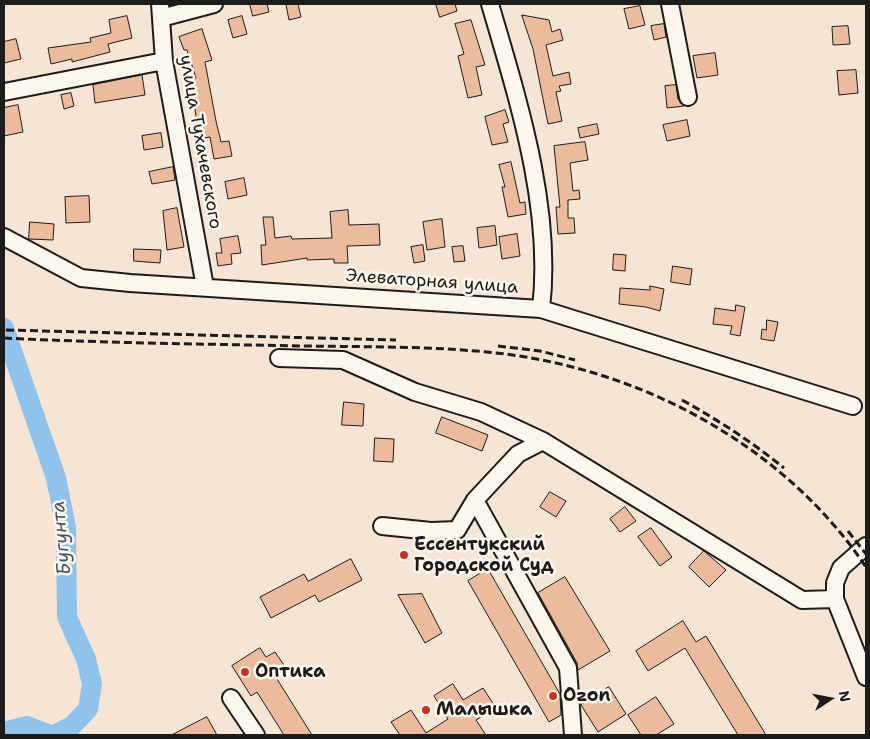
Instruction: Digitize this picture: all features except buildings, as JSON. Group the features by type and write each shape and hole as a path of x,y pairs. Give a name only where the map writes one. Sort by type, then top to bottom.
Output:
{"street":[{"path":"160,11 214,4"},
{"path":"490,4 530,148 545,278 542,309"},
{"path":"670,4 688,97"},
{"name":"улица Тухачевского","path":"160,11 164,61 206,287"},
{"path":"4,92 164,61"},
{"name":"Элеваторная улица","path":"4,237 81,278 130,284 206,287 542,309 854,406"},
{"path":"279,358 343,360 415,392 481,412 543,441 802,600 835,599"},
{"path":"382,526 431,531 457,530 475,500 518,454 543,441"},
{"path":"475,500 568,668 573,735"},
{"path":"866,546 841,568 835,583 835,599 866,677"},
{"path":"231,698 256,735"}],"waterway":[{"name":"Бугунта","path":"4,328 56,478 66,528 67,617 86,659 92,684 88,709 72,726 54,735"},
{"name":"Бугунта","path":"4,732 27,726 50,735"}],"railway":[{"path":"6,330 396,340"},
{"path":"4,338 430,348 480,351 558,363 610,378 661,398 709,423 754,452 796,486 833,524 866,567"},
{"path":"498,346 540,351 575,360"},
{"path":"682,400 709,415 760,449 784,468"},
{"path":"848,531 866,554"}],"place":[{"name":"Ессентукский Городской Суд","path":"404,555"},
{"name":"Оптика","path":"245,672"},
{"name":"Ozon","path":"553,696"},
{"name":"Малышка","path":"426,710"}]}
